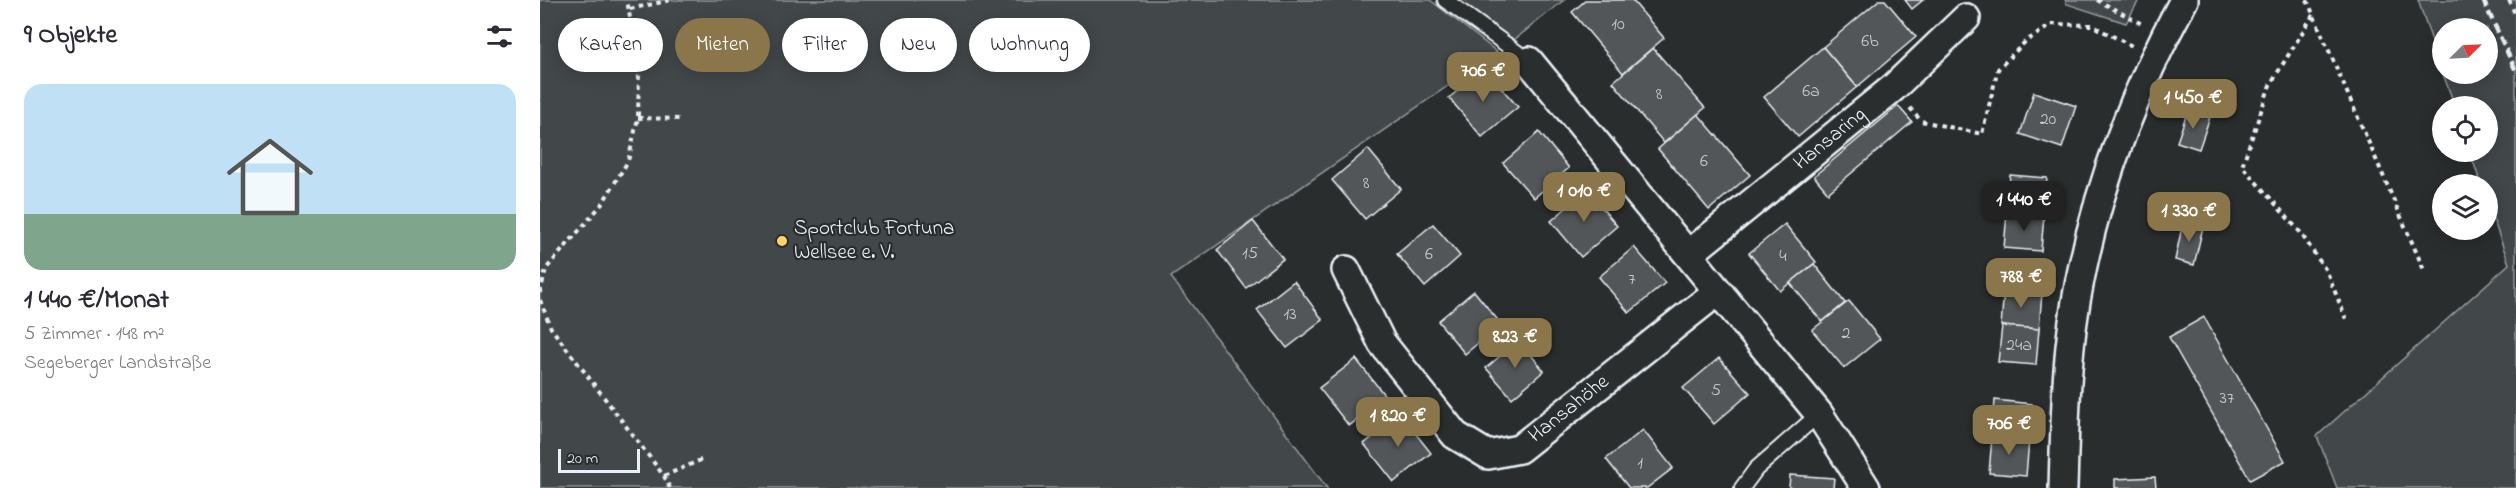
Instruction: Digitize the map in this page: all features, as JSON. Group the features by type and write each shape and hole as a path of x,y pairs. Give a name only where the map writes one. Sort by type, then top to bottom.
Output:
{"street":[{"path":"2063,488 2070,351 2079,281 2095,215 2128,112 2184,0"},
{"name":"Hansaring","path":"1689,254 1893,88 1966,18"},
{"path":"1529,61 1819,414 1866,488"},
{"name":"Hansahöhe","path":"1346,270 1382,343 1455,435 1488,455 1519,449 1717,292"}],"lane":[{"path":"1445,0 1529,61"},
{"path":"1742,488 1756,469 1819,414"}],"path":[{"path":"540,293 546,269 602,204 628,161 638,118 639,70 627,0"},
{"path":"630,9 672,0"},
{"path":"2097,0 2159,47"},
{"path":"2307,0 2424,270"},
{"path":"2509,0 2516,16"},
{"path":"2313,15 2270,85 2241,166 2300,232 2322,264 2346,319"},
{"path":"1893,88 1921,121 1982,134 1998,69 2026,41 2053,24 2091,25 2159,47"},
{"path":"638,118 683,119"},
{"path":"540,300 551,328 664,476 670,488"},
{"path":"664,476 703,459"}],"shaded area":[{"path":"540,0 1430,0 1497,52 1171,277 1327,488 540,488"},
{"path":"1453,0 1564,0 1510,43"},
{"path":"2065,0 2139,0 2126,23 2067,4"},
{"path":"2418,0 2516,0 2516,488 2337,488 2317,436 2509,264 2498,232 2498,174 2478,174 2473,162 2498,162 2498,96 2451,96 2447,84 2498,84 2498,18 2432,18 2432,41"}],"building":[{"path":"1586,0 1632,0 1664,38 1623,73 1572,12"},
{"path":"1879,0 1885,0 1916,37 1857,87 1823,47"},
{"path":"1905,0 1923,0 1912,9"},
{"path":"1823,47 1857,87 1798,137 1764,97"},
{"path":"1653,48 1705,108 1664,143 1613,82"},
{"path":"1484,68 1518,107 1482,137 1449,98"},
{"path":"2034,92 2076,106 2062,148 2020,134"},
{"path":"1898,106 1912,122 1828,193 1814,176"},
{"path":"2188,110 2210,117 2199,149 2177,142"},
{"path":"1698,114 1750,175 1709,210 1658,149"},
{"path":"1539,132 1569,168 1534,198 1503,163"},
{"path":"1368,149 1401,189 1365,219 1332,180"},
{"path":"2010,175 2047,178 2044,215 2007,211"},
{"path":"1587,190 1617,226 1581,257 1551,221"},
{"path":"2007,212 2044,215 2041,251 2004,248"},
{"path":"1253,221 1283,259 1246,288 1217,250"},
{"path":"2183,222 2203,227 2194,265 2175,260"},
{"path":"1433,224 1460,256 1425,287 1397,254"},
{"path":"1785,224 1816,262 1780,291 1749,253"},
{"path":"1634,247 1665,283 1629,313 1599,277"},
{"path":"1814,264 1845,303 1822,322 1790,283"},
{"path":"1294,281 1323,320 1287,348 1257,310"},
{"path":"2004,289 2042,293 2039,329 2001,326"},
{"path":"1474,291 1501,324 1465,354 1438,321"},
{"path":"1849,301 1880,339 1844,368 1812,330"},
{"path":"2204,317 2285,461 2250,480 2169,337"},
{"path":"2002,326 2039,329 2036,365 1998,362"},
{"path":"1519,340 1544,371 1512,398 1486,368"},
{"path":"1719,358 1750,393 1714,424 1683,388"},
{"path":"1356,359 1386,397 1349,426 1319,388"},
{"path":"1995,400 2032,404 2029,440 1992,437"},
{"path":"1401,415 1431,453 1394,482 1364,444"},
{"path":"1643,430 1673,468 1647,488 1629,488 1606,459"},
{"path":"1992,437 2029,440 2026,476 1989,473"},
{"path":"1790,475 1834,478 1833,488 1789,488"},
{"path":"2155,477 2156,488 2115,488 2115,479"}],"railway":[{"path":"2483,0 2516,71"}],"place":[{"name":"Sportclub Fortuna Wellsee e. V.","path":"782,241"}]}
